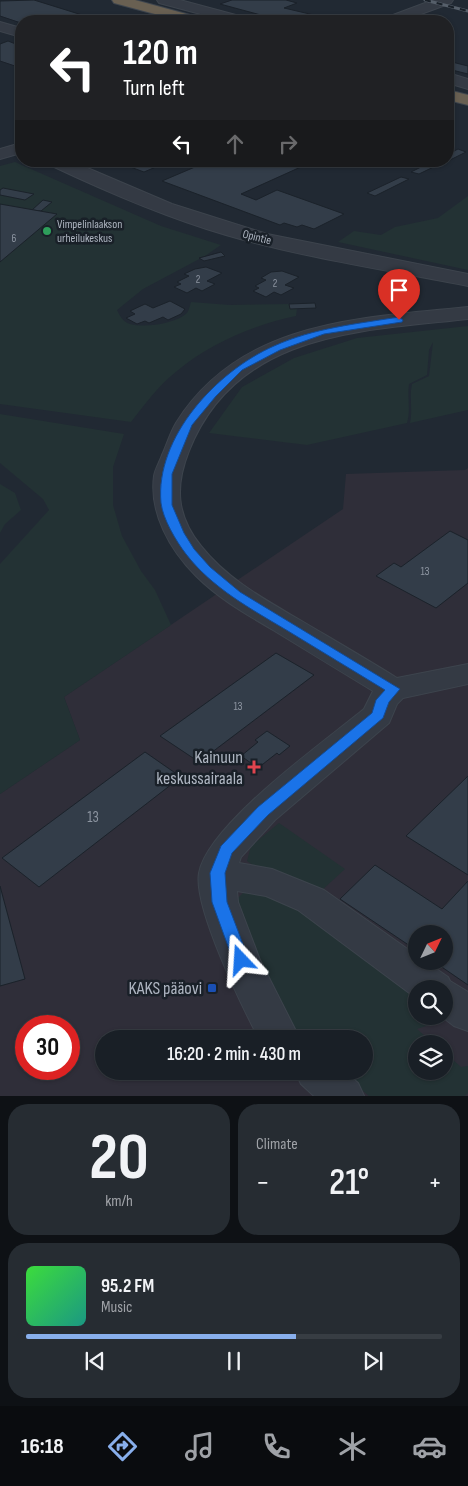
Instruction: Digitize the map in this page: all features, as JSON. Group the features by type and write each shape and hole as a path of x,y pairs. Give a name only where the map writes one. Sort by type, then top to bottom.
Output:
{"highway":[{"path":"105,0 156,15"},
{"path":"119,0 174,15"},
{"path":"454,96 468,100"}],"street":[{"path":"164,0 220,15"},
{"path":"406,15 446,0"},
{"path":"0,26 15,31"},
{"path":"454,80 468,84"},
{"path":"0,154 15,150"},
{"name":"Opintie","path":"69,167 129,195 234,232 303,249 468,280"},
{"path":"394,689 243,599 206,570 190,551 175,526 167,505 167,474 187,425 213,394 239,368 277,348 322,331 363,324 468,312"},
{"path":"275,1030 241,960 220,902 217,873 226,850 263,811 378,715 383,700 394,689 468,674"},
{"path":"217,873 272,883 311,900 422,980"},
{"path":"453,1003 468,1014"},
{"path":"325,1080 343,1096"}],"shaded area":[{"path":"15,162 15,167 26,167 161,226 221,245 205,256 143,289 117,310 122,319 128,323 151,325 175,320 187,313 191,302 230,305 289,304 291,309 297,309 296,316 265,324 233,336 203,352 164,382 131,422 0,404 0,166"},
{"path":"468,196 468,270 338,242 354,231 381,235 395,227 438,218"},
{"path":"468,326 468,410 410,423 412,384 429,376 433,342 429,350 427,375 409,384 407,423 307,445 209,433 242,387 294,358 357,338"},
{"path":"0,414 124,434 113,467 113,505 122,536 141,571 155,590 171,625 64,697 80,740 0,794 0,564 49,510 43,499 0,463"},
{"name":"Kainuun keskussairaala","path":"468,468 468,1096 0,1096 0,794 80,740 64,697 343,509 346,474 465,470"},
{"path":"0,484 15,493 21,510 5,524 0,533"},
{"path":"279,823 345,869 320,892 258,869 247,861 251,846"},
{"path":"245,891 273,893 408,981 408,1025 429,1025 417,1029 424,1035 408,1035 408,1080 453,1080 453,1060 461,1067 468,1066 468,1093 465,1096 369,1096 350,1080 373,1080 373,1030 295,1030 271,990 237,899"}],"building":[{"path":"34,0 82,15 15,15 15,21 0,16 0,1"},
{"path":"232,0 286,0 297,3 284,8 314,15 261,15 220,4"},
{"path":"8,41 15,44 15,66 0,61 0,44"},
{"path":"454,62 468,66 468,74 454,70"},
{"path":"458,149 466,152 454,158 454,151"},
{"path":"130,167 156,167 144,172"},
{"path":"195,167 301,167 241,194 256,200 277,190 344,214 314,229 302,225 297,227 284,223 280,225 162,181"},
{"path":"421,167 434,167 419,174 411,172"},
{"path":"401,177 409,179 375,196 367,193"},
{"path":"3,188 34,194 25,200 0,195 0,190"},
{"path":"43,200 52,202 41,211 32,210"},
{"path":"0,204 57,214 0,262"},
{"path":"221,252 225,256 204,261 199,258"},
{"path":"206,267 222,273 207,281 215,284 202,291 196,288 187,293 174,287 181,284 177,282 189,276 184,274"},
{"path":"282,271 299,277 285,285 294,288 281,295 274,292 266,297 253,291 259,288 255,286 266,280 261,278 271,272"},
{"path":"170,301 185,309 181,314 168,320 163,317 149,323 145,321 137,324 126,318 135,314 130,311 145,304 153,308"},
{"path":"315,303 316,308 290,309 289,304"},
{"path":"450,531 468,540 468,583 436,608 376,576 394,563 401,567"},
{"path":"276,653 314,675 199,762 160,736"},
{"path":"267,731 290,746 279,755 277,753 258,768 241,756 258,742 255,740"},
{"path":"145,752 181,777 39,887 2,858"},
{"path":"468,776 468,875 406,836"},
{"path":"375,865 442,909 468,881 468,985 446,970 453,970 453,925 408,925 408,945 340,899"},
{"path":"0,886 25,979 0,986"}],"railway":[{"path":"425,0 468,11"}],"place":[{"name":"Vimpelinlaakson urheilukeskus","path":"47,231"},
{"name":"Kainuun keskussairaala","path":"254,767"},
{"name":"KAKS pääovi","path":"212,988"}],"route":[{"path":"241,960 220,902 217,873 226,850 263,811 378,715 383,700 394,689 236,595 206,570 178,533 167,505 167,474 187,425 213,394 239,368 277,348 322,331 399,320"}]}
